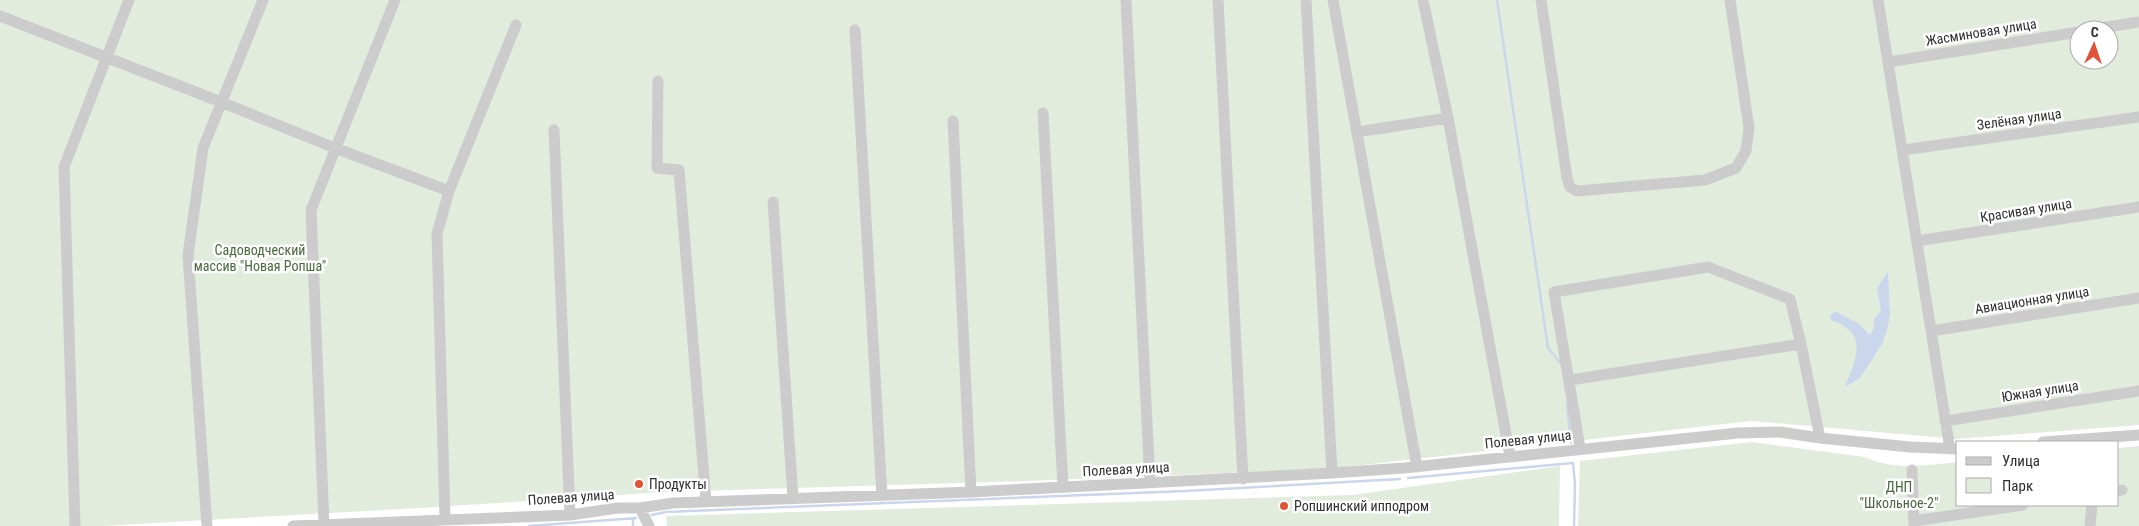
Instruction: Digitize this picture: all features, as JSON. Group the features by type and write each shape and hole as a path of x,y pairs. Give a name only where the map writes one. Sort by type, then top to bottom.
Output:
{"street":[{"path":"75,526 64,167 129,0"},
{"path":"207,526 188,255 203,148 263,0"},
{"path":"324,524 311,210 334,148 395,0"},
{"path":"1126,0 1150,483"},
{"path":"1218,0 1243,479"},
{"path":"1306,0 1332,473"},
{"path":"1332,0 1417,467"},
{"path":"1423,0 1448,118 1510,456"},
{"path":"1541,0 1567,178 1570,187 1577,191 1705,180 1736,168 1746,151 1749,128 1730,0"},
{"path":"1878,0 1945,421 1954,449"},
{"path":"0,16 334,148 449,191"},
{"path":"2119,25 2139,22"},
{"path":"445,519 437,234 449,191 516,25"},
{"path":"855,30 882,496"},
{"name":"Жасминовая улица","path":"1888,62 2069,34"},
{"path":"658,81 657,168 679,170 706,502"},
{"path":"1043,113 1063,487"},
{"name":"Зелёная улица","path":"1903,150 2139,117"},
{"path":"1357,132 1448,118"},
{"path":"953,121 971,492"},
{"path":"554,130 570,514"},
{"path":"773,202 793,498"},
{"name":"Красивая улица","path":"1917,242 2139,207"},
{"path":"1580,448 1554,292 1708,268 1790,299 1820,438"},
{"name":"Авиационная улица","path":"1931,331 2139,298"},
{"path":"1570,380 1801,344"},
{"name":"Южная улица","path":"1945,421 2139,391"},
{"name":"Полевая улица","path":"293,526 570,514 673,503 882,496 1243,479 1417,467 1580,448 1738,433 1780,432 1910,448 1954,449"},
{"path":"2057,441 2139,435"},
{"path":"1912,470 1914,523 2016,506"},
{"path":"2090,526 2092,506"},
{"path":"640,508 649,526"}],"green space":[{"name":"Садоводческий массив \"Новая Ропша\"","path":"0,0 2139,0 2139,425 1956,439 1751,421 1327,469 1026,481 664,492 102,526 0,526"},
{"name":"ДНП \"Школьное-2\"","path":"1752,442 1865,457 1899,466 1956,462 1956,506 2119,506 2119,448 2139,446 2139,526 1578,526 1580,461"},
{"name":"Ропшинский ипподром","path":"1560,466 1559,526 667,526 666,516 1352,495"}],"water":[{"path":"1888,272 1890,314 1882,344 1860,378 1845,387 1857,348 1851,332 1843,325 1831,320 1830,316 1835,311 1859,324 1870,335 1874,328 1874,319 1881,311 1877,288"}],"waterway":[{"path":"1497,0 1548,348 1562,365"},
{"path":"1567,403 1571,443"},
{"path":"1408,478 1573,463 1575,484 1574,526"},
{"path":"652,515 666,512 1185,491 1400,479"},
{"path":"529,526 636,518"},
{"path":"633,519 633,526"}],"place":[{"name":"Продукты","path":"639,484"},
{"name":"Ропшинский ипподром","path":"1284,506"}]}
